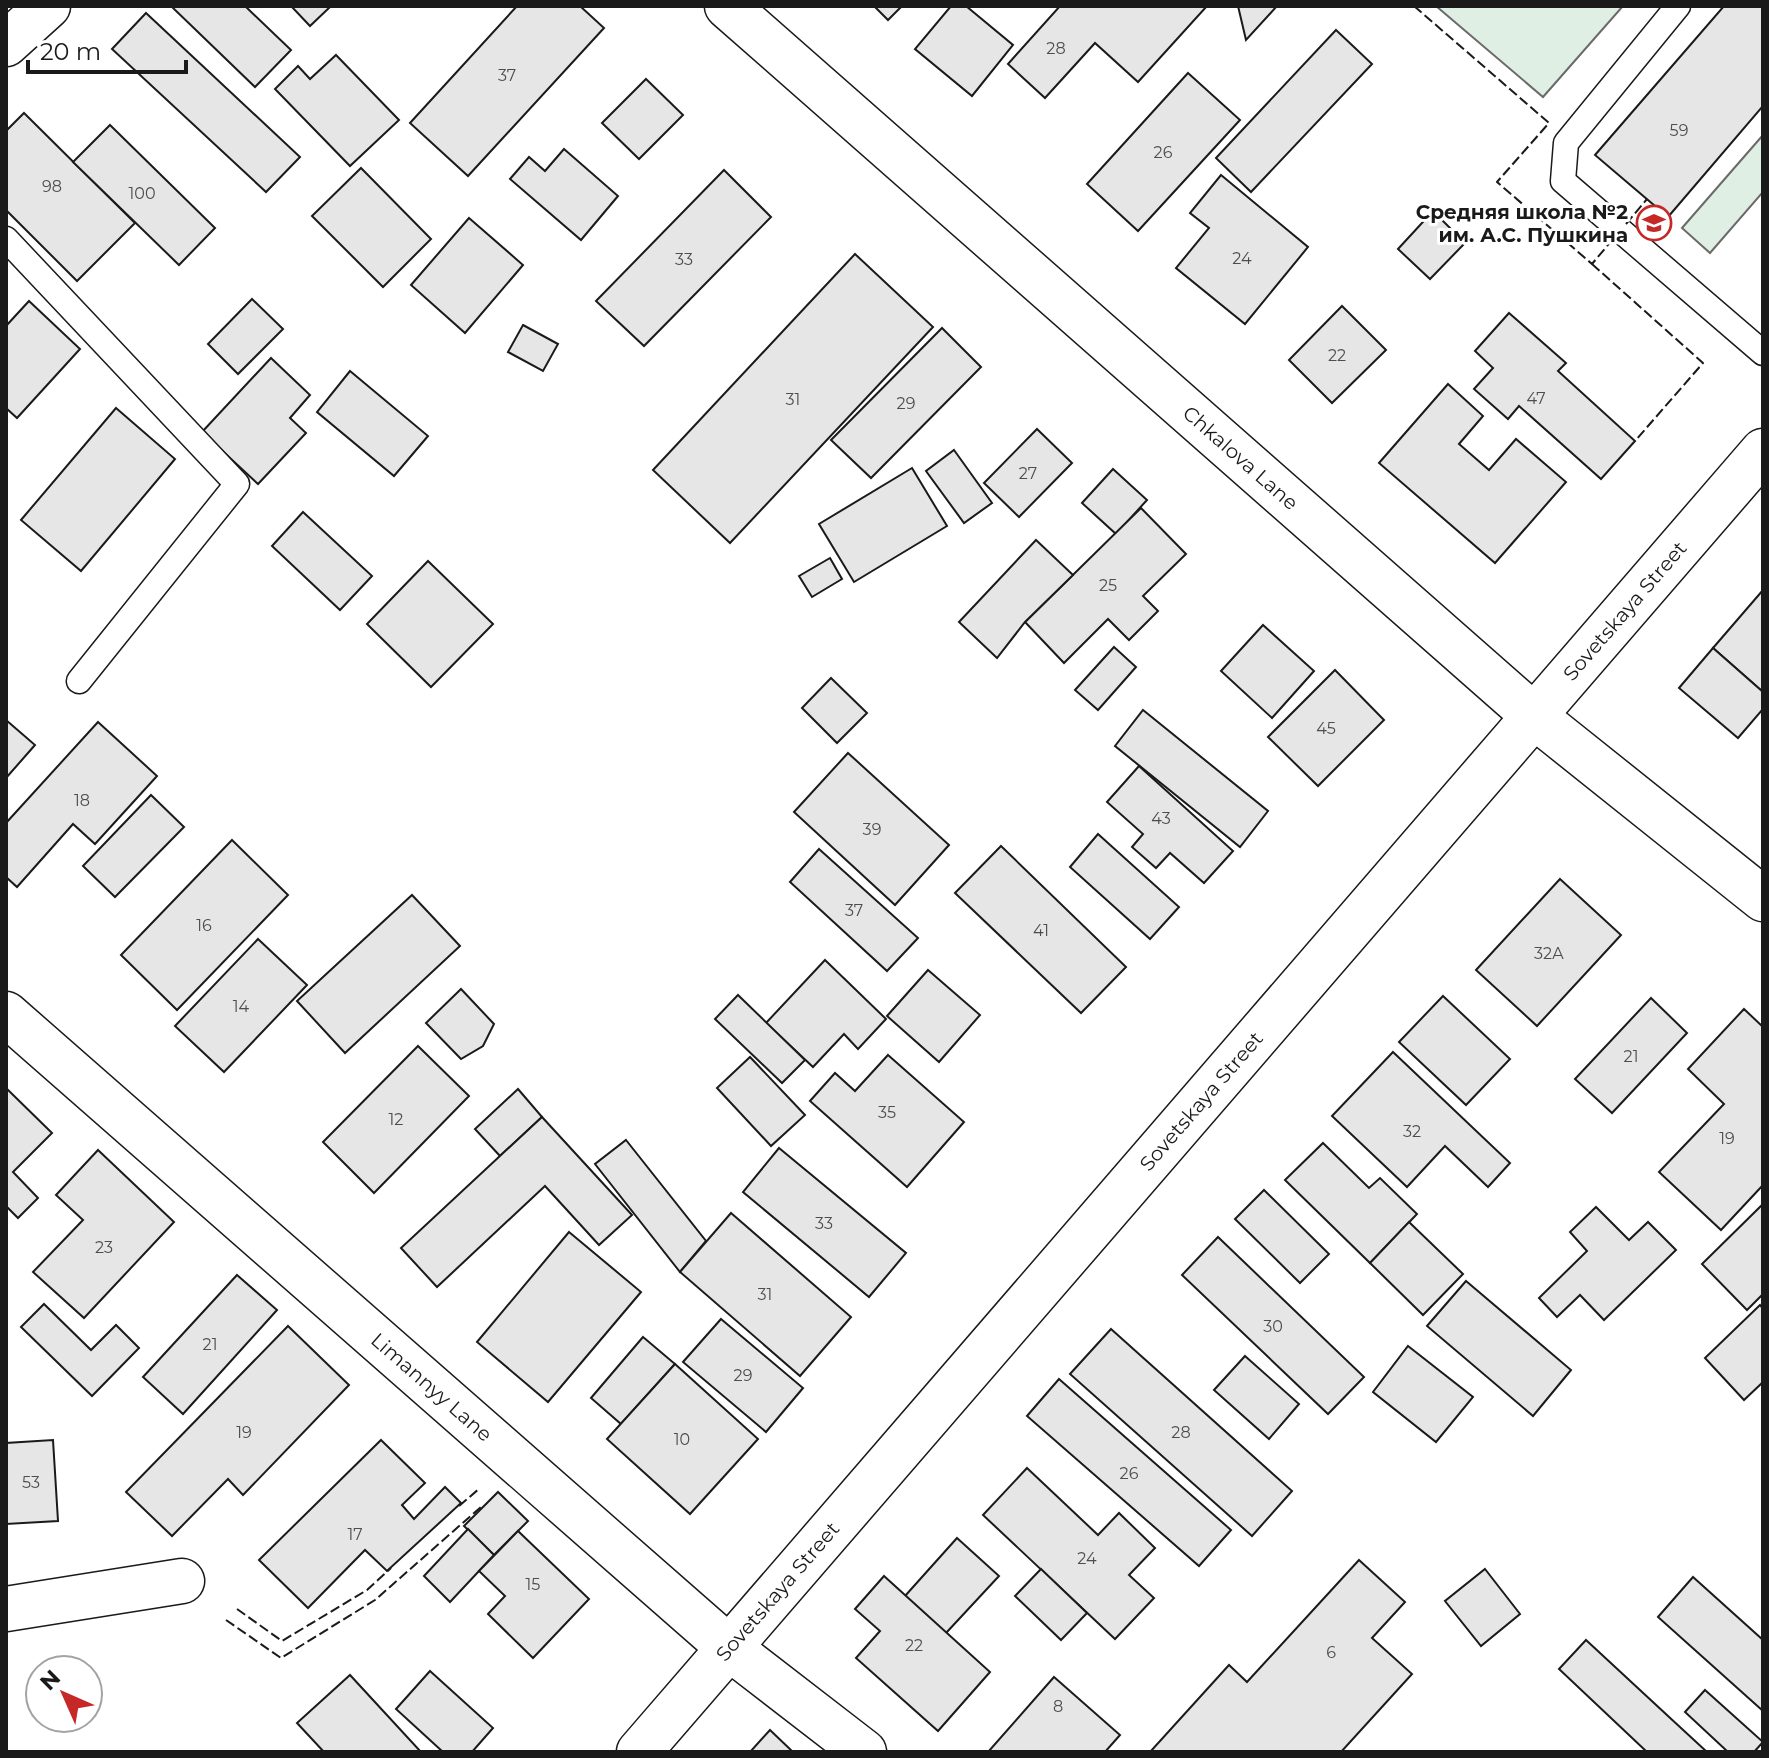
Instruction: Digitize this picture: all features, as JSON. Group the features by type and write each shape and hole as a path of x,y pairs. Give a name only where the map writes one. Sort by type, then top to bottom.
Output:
{"street":[{"path":"6,44 48,6"},
{"name":"Chkalova Lane","path":"727,6 1534,716 1763,899"},
{"name":"Sovetskaya Street","path":"639,1752 1763,451"},
{"name":"Limannyy Lane","path":"6,1014 728,1647 864,1752"},
{"path":"6,1609 182,1581"}],"lane":[{"path":"1678,6 1566,143 1563,181 1763,353"},
{"path":"6,239 237,484 79,681"}],"green space":[{"path":"1436,6 1623,6 1543,97"},
{"path":"1763,135 1763,192 1710,253 1682,228"}],"building":[{"path":"245,6 291,50 255,87 172,7"},
{"path":"291,6 331,6 310,26"},
{"path":"517,6 580,6 604,28 468,176 410,123"},
{"path":"874,6 902,6 888,20"},
{"path":"951,6 966,6 1013,45 972,96 915,49"},
{"path":"1060,6 1207,6 1138,82 1095,43 1045,98 1008,64"},
{"path":"1238,6 1277,6 1246,40"},
{"path":"1724,6 1763,6 1763,106 1668,217 1595,155"},
{"path":"146,13 300,157 266,192 112,49"},
{"path":"1336,30 1372,64 1251,192 1216,158"},
{"path":"336,55 399,120 350,166 275,89 298,66 310,79"},
{"path":"1188,73 1240,120 1138,231 1087,184"},
{"path":"646,79 683,115 639,159 602,123"},
{"path":"24,113 135,223 77,281 6,210 6,131"},
{"path":"110,125 215,228 179,265 73,162"},
{"path":"564,149 618,196 581,240 510,179 529,157 545,171"},
{"path":"361,168 431,239 383,287 312,216"},
{"path":"724,170 771,217 644,346 596,301"},
{"path":"1221,175 1308,247 1245,324 1176,268 1209,228 1190,213"},
{"path":"1433,211 1465,243 1430,279 1398,249"},
{"path":"469,218 523,265 465,333 411,285"},
{"path":"855,254 933,327 730,543 653,470"},
{"path":"252,299 283,329 238,374 208,344"},
{"path":"29,301 80,349 17,418 6,408 6,326"},
{"path":"1342,306 1386,350 1332,403 1289,360"},
{"path":"1509,313 1566,363 1558,371 1635,441 1601,479 1519,406 1508,419 1474,389 1493,368 1475,351"},
{"path":"523,325 558,344 543,371 508,352"},
{"path":"942,328 981,367 871,478 831,440"},
{"path":"271,358 310,395 290,418 306,433 258,484 202,432"},
{"path":"350,371 428,436 394,476 317,412"},
{"path":"1448,384 1483,416 1459,444 1489,470 1516,439 1566,482 1495,563 1379,463"},
{"path":"116,408 175,459 81,571 21,520"},
{"path":"1037,429 1072,463 1019,517 984,483"},
{"path":"954,450 992,503 964,523 926,471"},
{"path":"912,468 947,526 854,582 819,524"},
{"path":"1113,469 1147,500 1116,534 1082,503"},
{"path":"1141,508 1186,554 1143,596 1158,611 1129,640 1108,619 1064,663 1025,622"},
{"path":"303,512 372,576 340,610 272,546"},
{"path":"1036,540 1073,575 1025,622 997,658 959,622"},
{"path":"830,558 842,579 812,597 799,576"},
{"path":"428,561 493,624 431,687 367,624"},
{"path":"1763,590 1763,692 1713,648"},
{"path":"1263,625 1314,671 1272,718 1221,671"},
{"path":"1114,647 1136,667 1098,710 1075,690"},
{"path":"1713,648 1763,692 1763,709 1738,738 1679,688"},
{"path":"1335,670 1384,720 1318,786 1268,737"},
{"path":"831,678 867,713 837,743 802,708"},
{"path":"1143,710 1268,811 1240,847 1115,746"},
{"path":"6,720 35,745 6,778"},
{"path":"98,722 157,776 95,844 73,824 17,887 6,877 6,823"},
{"path":"848,753 949,845 895,905 794,812"},
{"path":"1139,766 1233,851 1204,883 1170,853 1156,868 1132,847 1143,834 1107,802"},
{"path":"151,795 184,827 115,897 83,866"},
{"path":"1098,834 1179,907 1150,939 1070,867"},
{"path":"232,840 288,895 177,1010 121,955"},
{"path":"1001,846 1126,967 1081,1013 955,893"},
{"path":"819,849 918,938 887,971 790,882"},
{"path":"1560,879 1621,935 1537,1026 1476,970"},
{"path":"412,895 460,946 345,1053 297,1001"},
{"path":"258,939 307,985 224,1072 175,1026"},
{"path":"825,960 886,1019 858,1049 844,1034 813,1067 766,1023"},
{"path":"928,970 980,1015 939,1062 887,1016"},
{"path":"461,989 494,1024 483,1046 461,1059 426,1023"},
{"path":"738,995 805,1060 782,1083 715,1019"},
{"path":"1443,996 1510,1059 1466,1105 1399,1042"},
{"path":"1651,998 1687,1033 1612,1113 1575,1079"},
{"path":"1744,1009 1763,1027 1763,1185 1721,1230 1659,1172 1724,1104 1688,1069"},
{"path":"418,1046 469,1096 374,1193 323,1142"},
{"path":"1393,1052 1510,1163 1488,1187 1445,1146 1407,1187 1332,1116"},
{"path":"888,1055 964,1122 907,1187 810,1101 835,1073 855,1091"},
{"path":"750,1057 805,1115 771,1146 717,1088"},
{"path":"6,1088 52,1133 13,1172 38,1198 18,1218 6,1206"},
{"path":"518,1089 542,1117 500,1156 475,1129"},
{"path":"542,1117 632,1215 599,1245 545,1186 437,1287 401,1248"},
{"path":"626,1140 706,1241 680,1272 595,1164"},
{"path":"1323,1143 1369,1188 1380,1178 1417,1214 1370,1263 1285,1180"},
{"path":"779,1148 906,1253 869,1297 743,1192"},
{"path":"98,1150 174,1222 84,1318 33,1272 83,1220 56,1195"},
{"path":"1264,1190 1329,1254 1300,1283 1235,1219"},
{"path":"1763,1204 1763,1294 1747,1310 1702,1264"},
{"path":"1596,1207 1629,1240 1648,1222 1676,1250 1604,1320 1580,1295 1557,1317 1539,1298 1587,1251 1570,1232"},
{"path":"731,1213 851,1317 800,1376 680,1272"},
{"path":"1409,1222 1463,1274 1423,1315 1370,1263"},
{"path":"569,1232 641,1292 548,1402 477,1342"},
{"path":"1218,1237 1364,1377 1328,1414 1182,1275"},
{"path":"237,1275 277,1310 183,1414 143,1377"},
{"path":"1466,1281 1571,1370 1533,1416 1427,1326"},
{"path":"44,1304 91,1350 116,1325 139,1348 92,1396 21,1327"},
{"path":"1760,1305 1763,1309 1763,1382 1744,1400 1705,1358"},
{"path":"721,1319 803,1388 766,1432 683,1362"},
{"path":"288,1326 349,1385 243,1495 228,1479 172,1536 126,1492"},
{"path":"1111,1329 1292,1491 1252,1536 1070,1374"},
{"path":"643,1337 675,1364 621,1424 591,1398"},
{"path":"1408,1346 1473,1397 1436,1442 1373,1392"},
{"path":"1245,1356 1299,1404 1269,1439 1214,1390"},
{"path":"675,1364 758,1439 690,1514 607,1439"},
{"path":"1059,1379 1231,1530 1199,1566 1027,1416"},
{"path":"53,1440 58,1521 6,1524 6,1443"},
{"path":"381,1440 425,1483 402,1505 414,1519 445,1487 461,1503 387,1571 365,1550 308,1608 259,1560"},
{"path":"1027,1468 1098,1535 1119,1513 1155,1548 1129,1575 1154,1598 1115,1639 983,1515"},
{"path":"498,1492 528,1521 494,1555 464,1526"},
{"path":"468,1529 494,1555 450,1602 424,1576"},
{"path":"518,1531 589,1599 533,1658 488,1614 505,1596 479,1571"},
{"path":"957,1538 999,1576 946,1633 905,1596"},
{"path":"1359,1560 1405,1602 1372,1638 1412,1674 1341,1752 1150,1752 1229,1665 1247,1682"},
{"path":"1041,1569 1087,1613 1061,1640 1015,1596"},
{"path":"1485,1569 1520,1614 1481,1646 1445,1601"},
{"path":"884,1576 990,1672 938,1731 856,1658 880,1631 855,1609"},
{"path":"1693,1577 1763,1640 1763,1711 1658,1617"},
{"path":"1586,1640 1707,1752 1647,1752 1559,1669"},
{"path":"430,1671 493,1728 472,1752 443,1752 396,1709"},
{"path":"350,1675 421,1752 324,1752 297,1723"},
{"path":"1054,1677 1120,1735 1105,1752 988,1752"},
{"path":"1705,1690 1763,1742 1754,1752 1728,1752 1685,1712"},
{"path":"770,1730 793,1752 750,1752"}],"fence":[{"path":"1414,6 1549,123 1497,182 1592,264 1618,233"},
{"path":"1626,224 1647,199"},
{"path":"1592,264 1703,363 1635,441"},
{"path":"459,1506 480,1488"},
{"path":"226,1620 281,1658 375,1600 482,1506"},
{"path":"237,1609 282,1641 367,1590 391,1568"}],"place":[{"name":"Средняя школа №2 им. А.С. Пушкина","path":"1654,223"}]}
